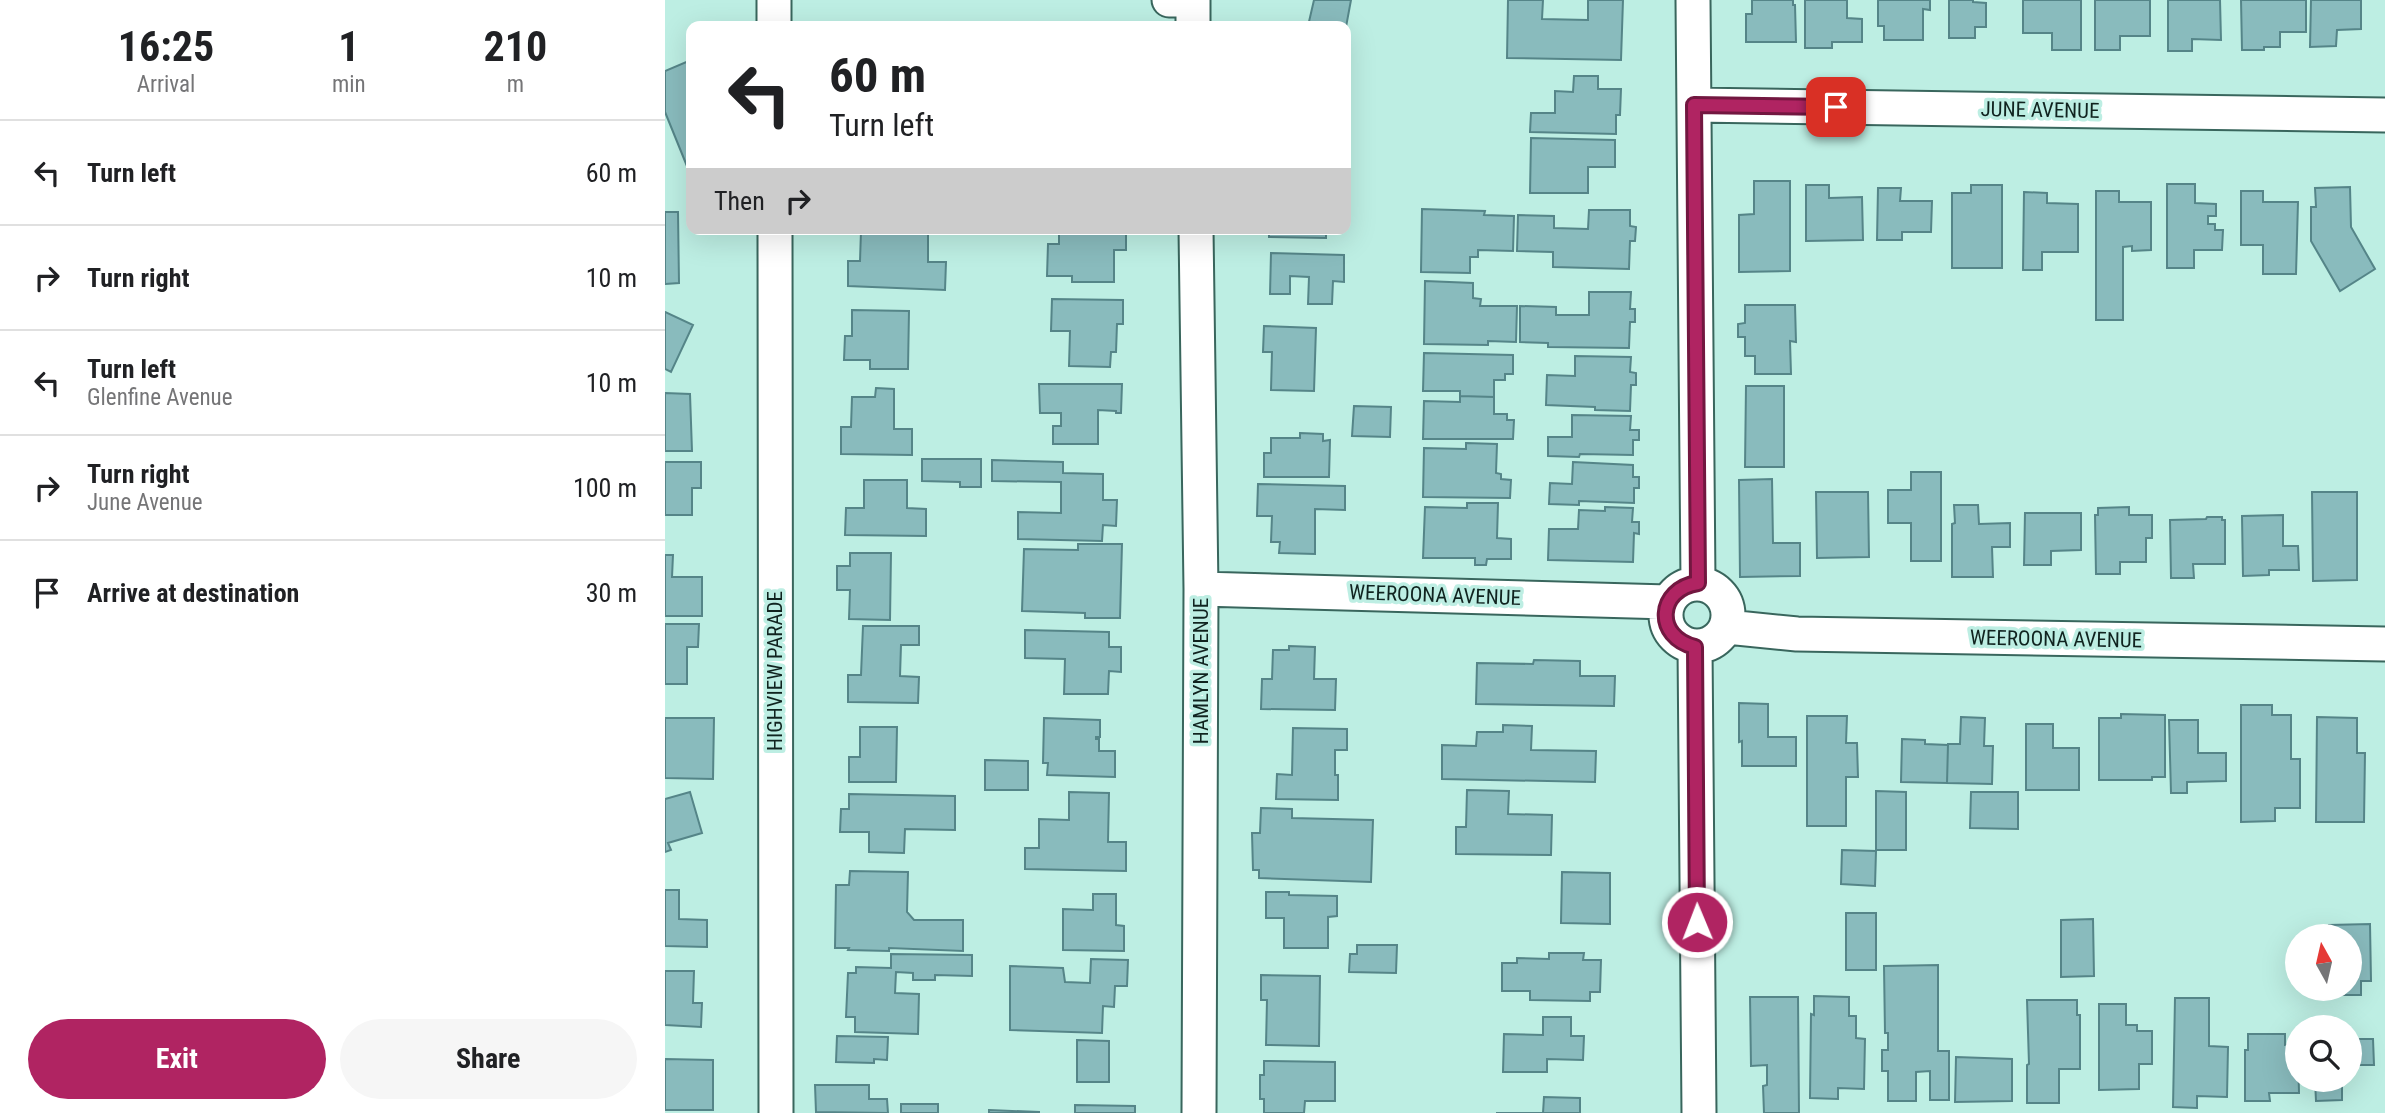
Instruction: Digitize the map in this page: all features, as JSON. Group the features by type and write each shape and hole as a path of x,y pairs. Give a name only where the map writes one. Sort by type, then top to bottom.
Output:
{"street":[{"path":"774,0 774,21"},
{"path":"1169,0 1193,0 1193,21"},
{"path":"1693,0 1698,583"},
{"name":"JUNE AVENUE","path":"1694,105 2385,115"},
{"name":"HIGHVIEW PARADE","path":"775,235 776,1113"},
{"name":"HAMLYN AVENUE","path":"1196,235 1201,589 1199,1113"},
{"path":"1698,583 1708,585 1724,598 1728,607 1727,627 1714,642 1695,647 1676,639 1670,631 1666,611 1668,602 1681,589 1698,583"},
{"name":"WEEROONA AVENUE","path":"1201,589 1668,602"},
{"name":"WEEROONA AVENUE","path":"1727,627 1797,635 2385,644"},
{"path":"1695,647 1699,1113"}],"building":[{"path":"1314,0 1351,0 1347,21 1309,21"},
{"path":"1508,0 1543,0 1542,19 1588,20 1588,0 1623,0 1621,60 1507,58"},
{"path":"1752,0 1793,0 1796,42 1746,42 1746,14 1752,14"},
{"path":"1805,0 1847,0 1847,18 1862,19 1862,42 1832,42 1832,48 1805,48"},
{"path":"1878,0 1930,0 1930,10 1923,9 1923,40 1884,40 1884,26 1878,26"},
{"path":"1949,0 1986,3 1986,27 1975,27 1975,38 1949,38"},
{"path":"2023,0 2081,0 2081,50 2052,50 2052,33 2023,33"},
{"path":"2095,0 2150,0 2150,36 2120,36 2120,50 2095,50"},
{"path":"2168,0 2220,0 2221,40 2192,39 2192,51 2168,51"},
{"path":"2241,0 2306,0 2306,32 2280,32 2280,47 2242,50"},
{"path":"2311,0 2361,0 2361,29 2337,30 2336,46 2310,47"},
{"path":"686,62 686,164 665,112 665,71"},
{"path":"1574,76 1598,76 1598,89 1621,89 1616,134 1530,132 1531,113 1555,113 1555,91 1573,92"},
{"path":"1531,138 1615,140 1615,167 1588,167 1588,193 1530,193"},
{"path":"1754,181 1790,181 1790,271 1739,272 1739,215 1754,214"},
{"path":"2167,184 2195,184 2195,203 2216,204 2216,216 2208,216 2208,224 2215,224 2215,230 2223,230 2222,250 2194,250 2194,268 2167,268"},
{"path":"1806,185 1829,185 1829,198 1862,197 1863,240 1806,241"},
{"path":"1971,185 2002,185 2002,268 1952,268 1952,193 1971,193"},
{"path":"2350,187 2351,227 2375,269 2340,291 2311,241 2311,207 2316,207 2315,188"},
{"path":"1878,188 1901,188 1900,201 1932,201 1931,232 1902,232 1902,240 1877,240"},
{"path":"2096,191 2119,191 2119,202 2151,202 2151,250 2132,251 2132,246 2123,247 2123,320 2096,320"},
{"path":"2241,191 2263,191 2263,202 2298,202 2296,274 2263,274 2263,245 2241,245"},
{"path":"2024,192 2047,193 2047,203 2078,204 2078,252 2042,252 2042,270 2023,270"},
{"path":"1422,209 1485,211 1484,215 1514,216 1513,251 1478,250 1478,257 1470,257 1470,273 1421,272"},
{"path":"1589,210 1630,210 1630,226 1636,227 1635,241 1630,241 1629,269 1553,267 1553,252 1517,251 1518,215 1554,216 1554,228 1588,229"},
{"path":"665,212 678,212 679,283 665,284"},
{"path":"861,235 928,235 928,262 946,262 945,290 848,286 848,261 860,261"},
{"path":"1059,235 1126,235 1126,250 1114,250 1114,282 1072,282 1072,276 1047,276 1048,244 1059,244"},
{"path":"1269,235 1326,235 1326,238"},
{"path":"1271,253 1344,255 1344,282 1333,281 1332,304 1308,304 1309,277 1290,276 1290,294 1270,294"},
{"path":"1425,281 1473,283 1473,298 1481,299 1480,306 1517,306 1516,342 1488,341 1488,345 1424,344"},
{"path":"1589,292 1631,292 1630,309 1635,309 1635,322 1630,322 1629,348 1548,347 1548,343 1520,342 1520,306 1556,307 1556,315 1589,315"},
{"path":"1052,299 1123,300 1123,324 1117,324 1116,352 1111,352 1110,367 1069,366 1070,331 1051,331"},
{"path":"1745,305 1795,305 1796,342 1790,341 1791,374 1755,374 1755,356 1745,356 1745,337 1738,337 1738,324 1745,323"},
{"path":"852,310 909,311 908,369 870,369 870,360 844,360 845,336 852,336"},
{"path":"665,312 693,325 671,372 665,369"},
{"path":"1264,326 1316,328 1314,391 1271,390 1272,352 1263,352"},
{"path":"1424,353 1513,355 1513,374 1505,374 1505,380 1494,380 1494,397 1460,396 1460,391 1423,391"},
{"path":"1575,356 1631,357 1630,372 1636,373 1636,385 1631,385 1630,411 1546,405 1547,375 1575,376"},
{"path":"1039,384 1122,384 1121,413 1098,410 1098,444 1053,444 1053,426 1061,426 1061,413 1040,413"},
{"path":"1746,386 1784,386 1784,467 1745,467"},
{"path":"876,388 894,389 894,429 912,429 912,455 841,454 841,427 851,427 852,397 875,397"},
{"path":"665,393 690,394 692,451 665,451"},
{"path":"1460,396 1494,397 1494,414 1507,414 1507,420 1514,420 1513,439 1423,439 1424,401 1460,402"},
{"path":"1354,406 1391,407 1390,437 1352,436"},
{"path":"1572,415 1631,416 1630,430 1639,430 1639,440 1633,440 1633,455 1548,456 1548,437 1572,437"},
{"path":"1300,433 1323,434 1323,441 1330,440 1329,477 1264,477 1264,453 1271,453 1271,438 1300,438"},
{"path":"1466,443 1497,444 1496,473 1501,474 1501,479 1511,480 1510,498 1423,497 1424,448 1466,449"},
{"path":"922,459 981,459 981,487 960,487 960,482 922,481"},
{"path":"992,460 1063,462 1063,473 1103,474 1103,500 1117,500 1116,526 1103,525 1102,541 1018,539 1018,512 1061,513 1061,482 992,481"},
{"path":"665,462 701,462 701,488 692,488 692,515 665,515"},
{"path":"1573,462 1633,465 1633,477 1639,477 1639,488 1634,488 1634,503 1579,501 1579,505 1549,504 1550,483 1572,484"},
{"path":"1911,472 1941,472 1941,561 1911,561 1911,523 1888,523 1888,490 1911,490"},
{"path":"1772,479 1773,543 1800,543 1800,576 1740,577 1739,480"},
{"path":"864,480 907,480 907,508 926,509 926,536 845,535 846,508 864,508"},
{"path":"1258,484 1345,486 1345,510 1315,509 1315,554 1279,553 1280,542 1271,542 1272,516 1257,516"},
{"path":"1816,492 1868,492 1869,557 1817,558"},
{"path":"2312,492 2357,492 2357,580 2313,581"},
{"path":"1467,503 1498,503 1497,538 1511,539 1511,559 1487,559 1486,565 1475,565 1475,558 1423,558 1425,507 1467,508"},
{"path":"1954,505 1978,505 1979,524 2010,523 2010,547 1992,547 1993,577 1952,577"},
{"path":"1605,507 1633,508 1632,522 1639,522 1639,534 1634,533 1633,562 1548,560 1549,529 1578,529 1579,510 1605,511"},
{"path":"2129,507 2129,515 2152,515 2152,538 2146,538 2146,562 2120,562 2120,574 2096,574 2095,515 2098,515 2098,508"},
{"path":"2025,513 2081,513 2081,550 2051,551 2051,565 2024,565"},
{"path":"2283,515 2283,546 2298,546 2299,570 2269,570 2269,575 2243,576 2242,516"},
{"path":"2222,517 2222,520 2225,520 2225,564 2193,564 2194,578 2171,578 2170,520"},
{"path":"1078,544 1122,544 1120,618 1085,618 1085,613 1022,611 1024,549 1078,550"},
{"path":"850,553 891,553 890,620 849,619 850,590 837,590 837,566 850,566"},
{"path":"665,555 673,555 672,577 702,577 702,616 665,616"},
{"path":"665,624 699,624 698,647 687,647 687,684 665,684"},
{"path":"863,626 919,626 919,645 901,645 900,676 919,677 918,703 848,702 848,675 861,675"},
{"path":"1025,630 1109,632 1109,647 1121,647 1121,672 1109,671 1108,694 1064,694 1065,659 1025,658"},
{"path":"1289,646 1315,647 1314,679 1336,679 1335,710 1261,709 1262,679 1272,679 1273,650 1289,650"},
{"path":"1534,660 1580,661 1580,676 1615,676 1614,706 1476,704 1477,663 1533,664"},
{"path":"1739,703 1768,704 1768,737 1796,737 1796,766 1742,766"},
{"path":"2241,705 2272,705 2272,715 2291,715 2291,759 2300,759 2300,808 2275,808 2275,821 2241,822"},
{"path":"2121,714 2165,715 2165,777 2152,777 2152,780 2099,780 2099,718 2121,718"},
{"path":"1807,716 1847,716 1846,743 1857,743 1858,777 1846,777 1846,826 1807,826"},
{"path":"1961,717 1985,718 1984,746 1993,746 1992,784 1947,783 1948,744 1960,744"},
{"path":"2317,717 2357,718 2357,753 2365,753 2364,822 2316,822"},
{"path":"665,718 714,718 713,779 665,778"},
{"path":"1044,718 1100,720 1100,737 1096,737 1099,739 1099,751 1115,751 1115,777 1047,775 1048,763 1043,763"},
{"path":"2169,720 2198,720 2198,753 2226,753 2226,781 2187,782 2187,793 2171,793"},
{"path":"2026,724 2053,724 2053,748 2079,748 2079,790 2026,790"},
{"path":"1503,725 1532,726 1531,750 1596,751 1595,782 1442,779 1442,745 1476,746 1477,732 1503,732"},
{"path":"860,727 897,727 896,782 849,782 849,757 860,757"},
{"path":"1293,728 1347,729 1347,750 1335,750 1338,800 1276,799 1277,774 1292,775"},
{"path":"1902,739 1948,745 1947,783 1901,782"},
{"path":"985,760 1028,761 1028,790 985,790"},
{"path":"1467,790 1509,791 1508,814 1552,815 1551,855 1456,854 1456,827 1466,827"},
{"path":"1876,791 1906,792 1906,850 1876,850"},
{"path":"690,792 702,833 668,843 671,850 665,852 665,799"},
{"path":"1069,792 1109,793 1108,842 1126,842 1126,871 1025,869 1025,848 1039,848 1039,819 1069,820"},
{"path":"1971,792 2018,792 2018,829 1970,828"},
{"path":"849,794 955,796 955,830 905,829 904,853 869,852 869,832 840,832 841,809 849,809"},
{"path":"1261,808 1292,809 1292,818 1373,820 1371,882 1259,878 1259,870 1253,870 1252,833 1260,833"},
{"path":"1842,850 1876,851 1875,886 1841,884"},
{"path":"850,871 908,872 907,912 914,920 963,920 963,951 835,948 836,885 849,885"},
{"path":"1562,872 1610,873 1610,924 1561,923"},
{"path":"665,890 679,890 679,919 707,920 707,947 665,946"},
{"path":"1266,892 1337,896 1337,916 1328,917 1328,948 1284,948 1284,918 1266,918"},
{"path":"1093,894 1116,894 1116,925 1124,926 1124,951 1063,950 1063,909 1093,910"},
{"path":"1846,913 1876,913 1876,970 1846,970"},
{"path":"2093,919 2094,976 2061,977 2061,920"},
{"path":"2363,924 2370,924 2371,981 2363,981"},
{"path":"1357,945 1397,945 1396,973 1349,972 1350,954 1357,954"},
{"path":"1549,953 1584,953 1583,960 1601,960 1600,992 1590,992 1590,1001 1530,1000 1530,991 1502,991 1502,963 1517,963 1517,958 1549,959"},
{"path":"891,954 972,955 972,976 935,975 935,980 913,980 913,973 896,972 895,993 919,994 918,1034 855,1032 855,1017 846,1017 848,973 856,973 856,967 891,968"},
{"path":"1091,959 1128,960 1127,986 1115,986 1114,1007 1103,1006 1102,1033 1010,1030 1010,966 1063,968 1065,982 1090,983"},
{"path":"1938,965 1938,1051 1949,1051 1949,1100 1930,1100 1930,1071 1916,1072 1916,1101 1888,1101 1888,1071 1882,1071 1882,1050 1888,1050 1888,1033 1885,1033 1884,966"},
{"path":"665,971 694,971 693,1003 702,1003 701,1027 665,1025"},
{"path":"1261,975 1320,976 1319,1046 1266,1045 1267,1000 1261,1000"},
{"path":"1814,996 1849,997 1849,1016 1856,1016 1856,1038 1865,1039 1864,1089 1838,1088 1838,1099 1810,1098 1811,1014 1814,1015"},
{"path":"1750,997 1798,997 1799,1113 1764,1113 1763,1086 1767,1085 1767,1065 1751,1066"},
{"path":"2175,998 2209,998 2209,1046 2228,1047 2227,1097 2197,1096 2197,1108 2173,1107"},
{"path":"2027,1000 2077,1000 2077,1015 2080,1015 2080,1069 2059,1069 2059,1103 2027,1103"},
{"path":"2099,1004 2126,1004 2126,1025 2137,1025 2137,1031 2152,1031 2152,1064 2139,1064 2139,1089 2099,1090"},
{"path":"1543,1017 1571,1017 1571,1036 1584,1036 1583,1060 1547,1059 1547,1072 1503,1072 1504,1034 1543,1035"},
{"path":"2248,1034 2285,1034 2285,1092 2299,1093 2269,1093 2270,1101 2245,1101 2245,1050 2248,1050"},
{"path":"837,1036 888,1037 887,1060 874,1059 874,1063 836,1062"},
{"path":"2362,1039 2373,1039 2374,1065 2362,1065"},
{"path":"1077,1040 1109,1041 1109,1082 1077,1082"},
{"path":"1956,1057 2012,1059 2012,1101 1955,1102"},
{"path":"665,1059 713,1060 713,1110 665,1110"},
{"path":"1264,1061 1335,1062 1335,1101 1305,1101 1304,1113 1264,1113 1264,1099 1260,1099 1260,1075 1264,1075"},
{"path":"815,1085 869,1085 869,1099 887,1099 888,1113 816,1112"},
{"path":"2316,1092 2342,1092 2342,1100 2316,1101"},
{"path":"1544,1097 1580,1098 1580,1113 1543,1113"},
{"path":"901,1104 938,1104 938,1113 901,1113"},
{"path":"1075,1105 1135,1106 1135,1113 1075,1113"},
{"path":"989,1110 1039,1112 1039,1113 989,1113"}],"route":[{"path":"1697,922 1695,647 1676,639 1666,622 1668,602 1673,594 1698,583 1694,105 1836,107"}]}
